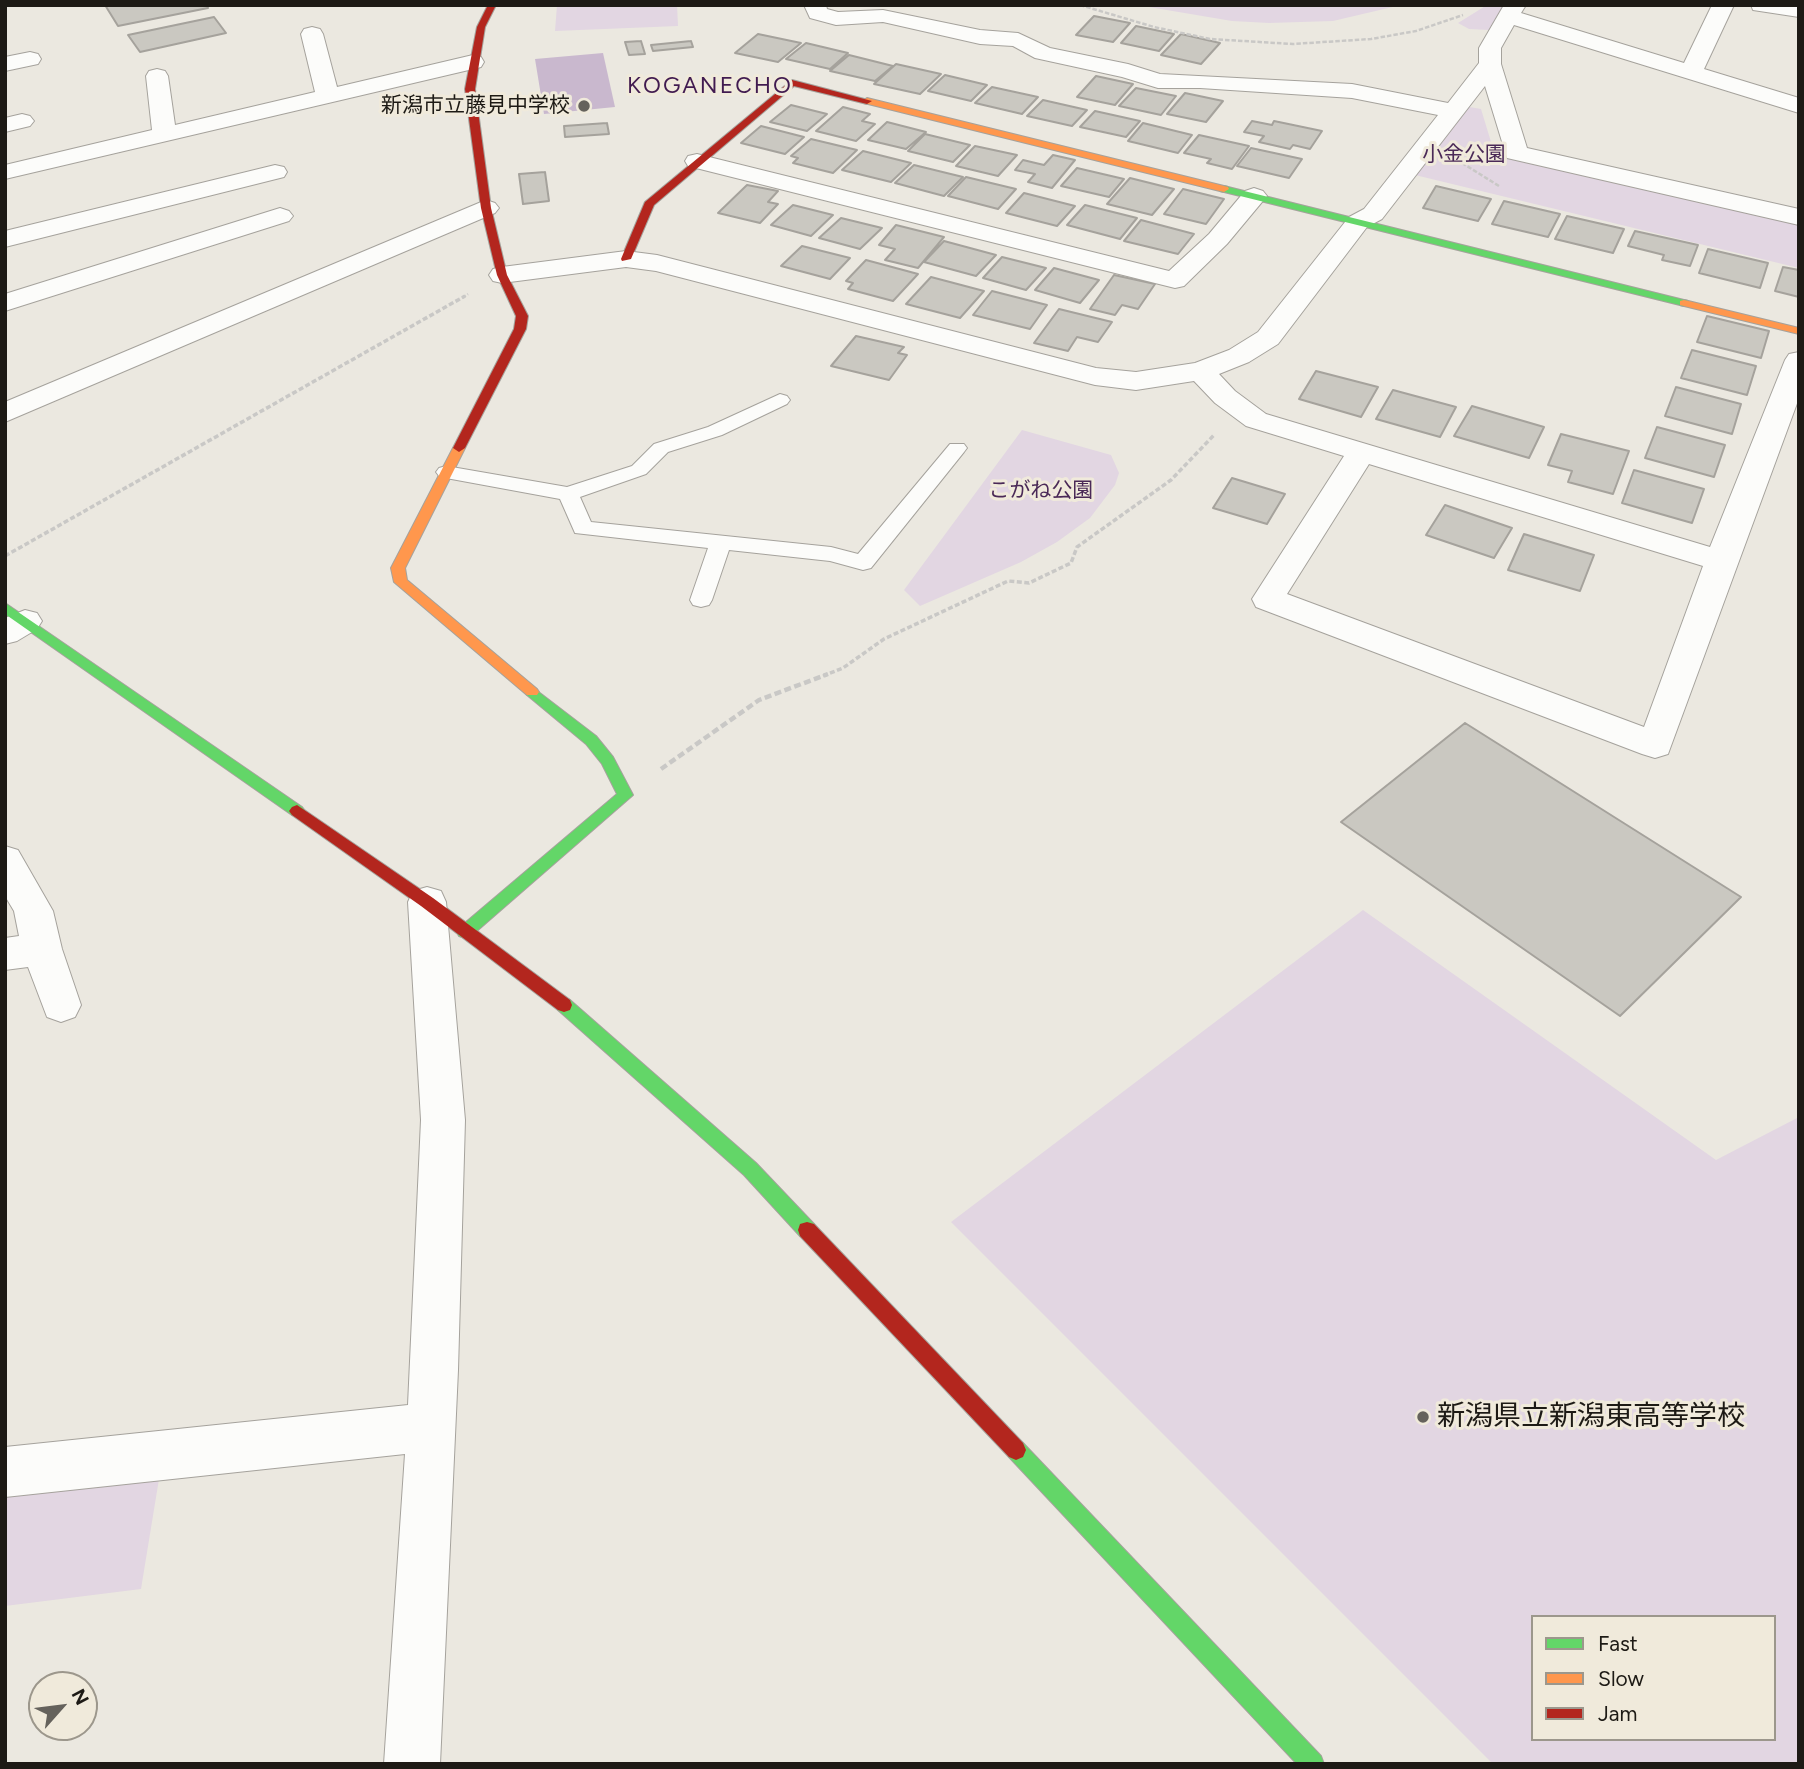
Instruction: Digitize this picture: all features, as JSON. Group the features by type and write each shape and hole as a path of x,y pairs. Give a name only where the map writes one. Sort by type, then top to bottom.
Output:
{"street":[{"path":"465,932 625,795 608,761 591,740 411,593 401,582 398,568 520,329 519,309 502,275 486,208 470,89 481,27 492,5"},
{"path":"815,5 818,13 836,19 878,11 980,37 1018,40 1043,54 1128,71 1158,81 1200,81 1352,91 1451,111"},
{"path":"1691,73 1723,5"},
{"path":"1761,5 1799,11"},
{"path":"1799,106 1691,73 1511,11 1490,48 1490,64 1516,153 1799,216"},
{"path":"312,34 328,96"},
{"path":"5,64 30,59"},
{"path":"13,167 473,62"},
{"path":"502,275 626,259 657,263 1095,376 1136,381 1201,371 1239,356 1268,338 1358,222 1373,214 1490,64"},
{"path":"157,76 164,134"},
{"path":"626,259 649,204 792,83 1799,331"},
{"path":"698,161 1175,280 1218,239 1254,196"},
{"path":"5,239 275,172"},
{"path":"5,413 486,208"},
{"path":"5,303 280,216"},
{"path":"1361,453 1268,599 1655,745 1721,561 1799,360"},
{"path":"1201,371 1225,397 1256,420 1721,561"},
{"path":"12,621 427,902 581,1017 750,1169 1313,1764"},
{"path":"5,860 33,911 24,952 61,1005"},
{"path":"412,1764 443,1120 427,902"},
{"path":"5,1472 430,1427"}],"lane":[{"path":"446,472 568,494 639,470 662,448 715,432 780,400"},
{"path":"568,494 583,528 831,554 863,563 957,448"},
{"path":"701,600 720,542"}],"path":[{"path":"1080,5 1154,27 1210,39 1293,44 1340,42 1395,35 1441,24 1470,11"},
{"path":"5,556 502,275"},
{"path":"625,795 759,700 843,668 884,639 1008,581 1029,583 1071,563 1077,547 1171,480 1213,438 1225,397"}],"green space":[{"path":"557,5 677,5 678,26 555,31"},
{"path":"1137,5 1401,5 1333,21 1269,23 1232,21"},
{"path":"1487,5 1504,5 1489,30 1469,29 1458,23"},
{"name":"小金公園","path":"1464,106 1481,109 1495,155 1799,225 1799,268 1415,175"},
{"name":"こがね公園","path":"1022,430 1111,455 1119,473 1115,485 1090,518 1057,542 1021,562 920,606 904,590"},
{"name":"新潟県立新潟東高等学校","path":"1363,910 1716,1160 1799,1117 1799,1764 1493,1764 951,1222"},
{"path":"159,1479 141,1589 5,1606 5,1497"}],"shaded area":[{"path":"603,53 615,107 544,114 535,59"}],"building":[{"path":"105,5 207,5 208,8 118,26"},
{"path":"1094,16 1130,23 1113,42 1076,35"},
{"path":"214,17 226,33 140,52 128,35"},
{"path":"1136,26 1174,34 1159,51 1121,43"},
{"path":"758,34 801,43 778,62 735,53"},
{"path":"1181,34 1220,43 1201,64 1161,55"},
{"path":"641,41 645,54 629,55 625,42"},
{"path":"691,41 693,47 653,51 651,45"},
{"path":"806,43 848,53 830,69 786,59"},
{"path":"849,55 893,66 875,81 830,71"},
{"path":"896,64 941,74 920,94 874,84"},
{"path":"945,75 987,85 971,101 928,91"},
{"path":"1096,76 1133,84 1115,105 1077,97"},
{"path":"992,87 1038,97 1022,114 975,103"},
{"path":"1136,88 1176,96 1161,115 1119,106"},
{"path":"1185,93 1223,101 1206,122 1167,114"},
{"path":"1043,100 1087,110 1072,126 1027,116"},
{"path":"791,105 827,114 807,131 770,122"},
{"path":"843,107 870,114 862,121 875,124 856,141 816,131"},
{"path":"1095,111 1140,121 1126,137 1080,127"},
{"path":"1252,121 1272,125 1274,121 1322,131 1310,149 1293,145 1290,149 1259,142 1264,136 1244,132"},
{"path":"887,122 926,132 906,149 868,140"},
{"path":"607,123 609,134 565,137 564,126"},
{"path":"1143,123 1192,135 1178,153 1128,141"},
{"path":"761,126 804,137 785,154 741,143"},
{"path":"925,134 970,145 953,162 908,151"},
{"path":"1199,135 1249,146 1232,169 1207,163 1211,159 1184,153"},
{"path":"811,139 857,150 833,173 793,163 798,158 791,156"},
{"path":"975,146 1017,155 998,176 956,166"},
{"path":"1251,148 1302,159 1289,178 1237,166"},
{"path":"863,151 911,163 891,182 842,170"},
{"path":"1053,155 1075,160 1052,188 1028,182 1035,174 1015,170 1023,160 1044,165"},
{"path":"914,165 963,177 944,196 895,183"},
{"path":"1077,168 1124,179 1109,197 1061,186"},
{"path":"545,172 549,201 523,204 519,174"},
{"path":"966,177 1016,189 998,209 948,196"},
{"path":"1130,178 1174,189 1152,215 1107,204"},
{"path":"747,185 778,191 768,202 778,204 760,223 718,213"},
{"path":"1436,186 1491,199 1478,221 1423,208"},
{"path":"1183,189 1224,199 1206,224 1164,214"},
{"path":"1024,193 1075,206 1057,226 1006,213"},
{"path":"1504,201 1560,214 1548,237 1492,224"},
{"path":"793,205 833,215 811,236 771,225"},
{"path":"1085,205 1137,218 1120,239 1067,225"},
{"path":"1567,216 1624,229 1613,253 1555,239"},
{"path":"841,218 882,228 860,249 819,238"},
{"path":"1141,220 1194,234 1178,254 1124,241"},
{"path":"896,225 944,237 918,268 885,260 895,249 879,245"},
{"path":"1635,231 1698,245 1690,266 1662,260 1664,255 1628,246"},
{"path":"944,241 996,255 976,276 924,262"},
{"path":"802,246 850,258 830,279 781,266"},
{"path":"1708,249 1768,263 1760,288 1699,273"},
{"path":"1002,257 1046,268 1026,290 983,278"},
{"path":"866,260 918,274 893,301 848,289 853,283 846,281"},
{"path":"1783,267 1799,270 1799,297 1775,291"},
{"path":"1054,268 1099,280 1080,303 1035,290"},
{"path":"1114,275 1155,284 1138,309 1122,305 1115,315 1090,309"},
{"path":"931,277 984,291 960,318 906,304"},
{"path":"992,291 1047,305 1030,329 973,315"},
{"path":"1059,309 1112,322 1098,342 1077,337 1068,351 1034,343"},
{"path":"1707,316 1769,331 1761,358 1697,342"},
{"path":"856,336 904,347 898,353 907,355 889,380 831,366"},
{"path":"1692,350 1756,366 1747,395 1681,378"},
{"path":"1316,371 1378,387 1361,417 1299,399"},
{"path":"1676,387 1741,404 1732,434 1665,416"},
{"path":"1393,390 1456,407 1440,437 1376,419"},
{"path":"1472,406 1544,427 1529,458 1454,436"},
{"path":"1657,427 1725,445 1714,477 1645,458"},
{"path":"1561,434 1629,451 1613,494 1568,482 1572,471 1548,465"},
{"path":"1634,470 1704,489 1692,523 1622,503"},
{"path":"1232,478 1285,494 1267,524 1213,508"},
{"path":"1445,505 1512,528 1494,558 1426,535"},
{"path":"1524,534 1594,555 1580,591 1508,570"},
{"path":"1465,723 1741,897 1620,1016 1341,822"}],"traffic: fast":[{"path":"1224,189 1684,303"},
{"path":"5,607 297,811"},
{"path":"465,932 625,795 608,761 591,740 532,692"},
{"path":"564,1005 750,1169 807,1230"},
{"path":"1016,1450 1313,1764"}],"traffic: slow":[{"path":"867,101 1224,189"},
{"path":"1684,303 1799,331"},
{"path":"459,448 398,568 401,582 532,692"}],"traffic: jam":[{"path":"459,448 520,329 522,316 502,275 486,208 470,89 481,27 492,5"},
{"path":"626,259 649,204 792,83 867,101"},
{"path":"297,811 427,902 564,1005"},
{"path":"807,1230 1016,1450"}],"place":[{"name":"新潟市立藤見中学校","path":"584,106"},
{"name":"新潟県立新潟東高等学校","path":"1423,1417"}],"district":[{"name":"KOGANECHO","path":"710,86"}]}
